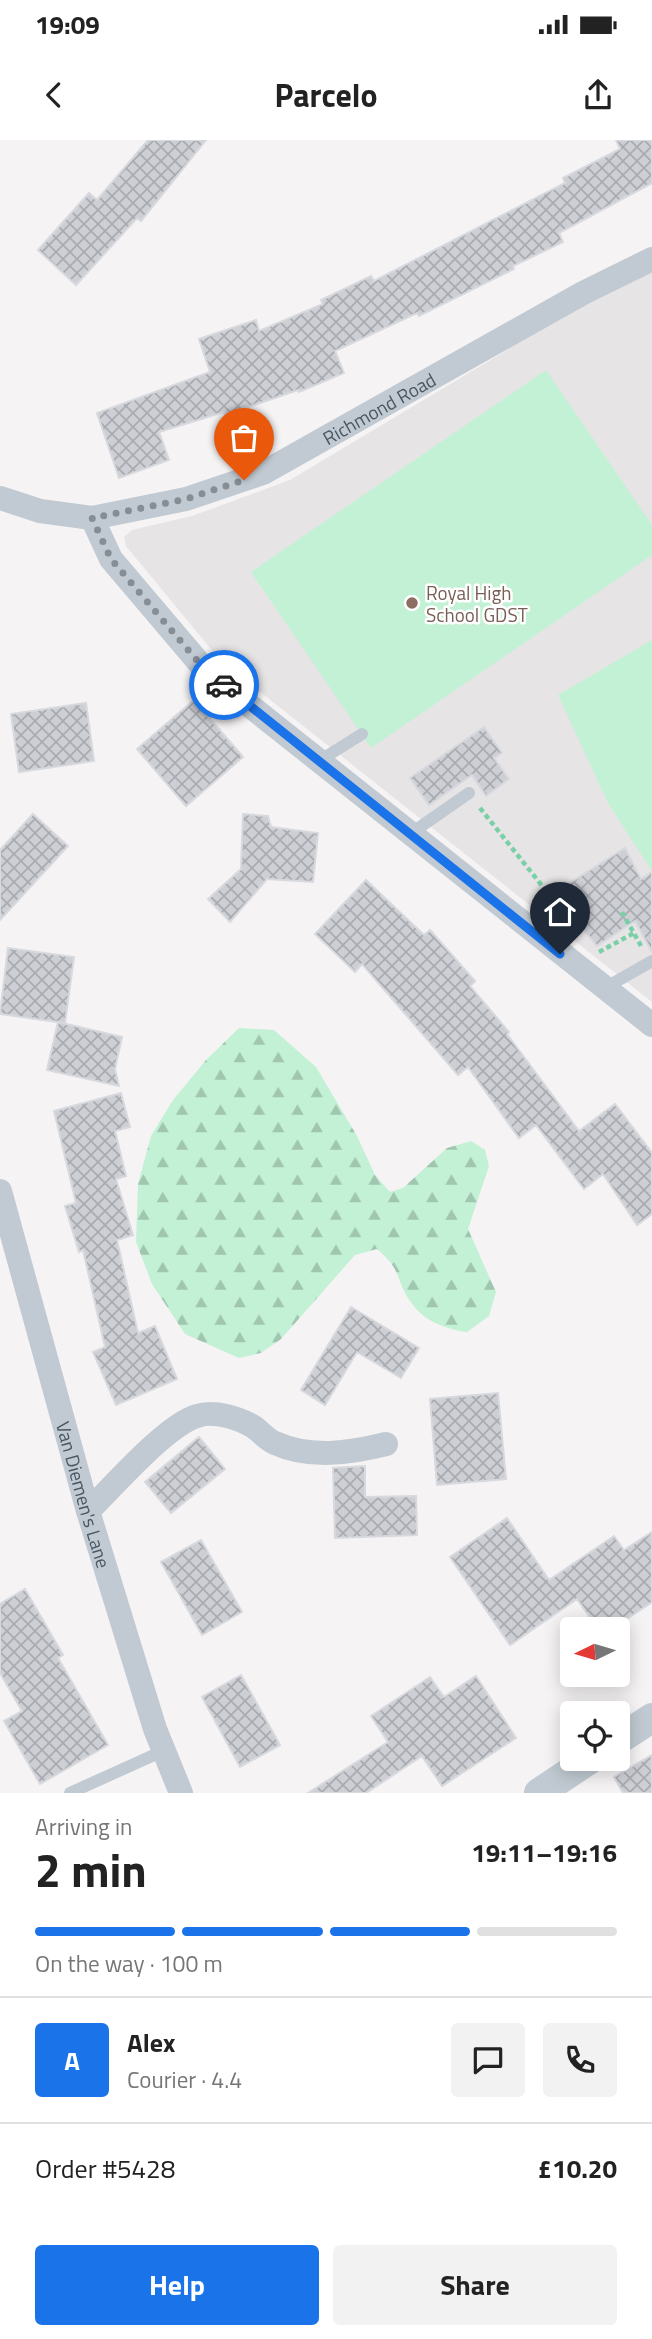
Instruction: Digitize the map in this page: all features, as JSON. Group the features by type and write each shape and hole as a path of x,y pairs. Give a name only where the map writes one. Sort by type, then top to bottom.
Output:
{"street":[{"name":"Richmond Road","path":"0,498 40,511 92,518 186,499 264,473 583,293 652,259"},
{"path":"92,518 111,559 206,671 603,989 652,1025"},
{"name":"Van Diemen's Lane","path":"0,1191 49,1378 88,1510 163,1751 181,1793"},
{"path":"88,1510 172,1430 197,1415 217,1414 252,1426 274,1443 306,1451 346,1454 386,1444"},
{"path":"630,1732 652,1718"},
{"path":"538,1793 572,1771"}],"lane":[{"path":"319,761 362,734"},
{"path":"410,834 470,793"},
{"path":"603,989 651,961"},
{"path":"70,1793 163,1751"}],"path":[{"path":"491,823 579,932"},
{"path":"622,912 651,961"},
{"path":"597,953 634,933"}],"shaded area":[{"name":"Royal High School GDST","path":"652,271 652,1002 220,660 126,546 124,537 132,530 192,516 290,480 592,299"}],"green space":[{"path":"546,370 652,525 652,555 371,748 251,572"},
{"path":"652,640 652,871 608,803 558,695"},
{"path":"239,1028 274,1030 316,1067 357,1136 375,1175 390,1192 403,1188 447,1148 471,1141 485,1150 489,1166 468,1229 496,1292 489,1316 467,1332 451,1329 428,1319 415,1308 395,1269 377,1249 355,1255 281,1339 261,1353 239,1358 185,1334 152,1284 136,1242 138,1184 151,1136 173,1100 206,1060"}],"building":[{"path":"148,140 206,140 141,221 137,218 76,285 38,250 89,193 97,200"},
{"path":"616,140 652,140 652,183 559,233 563,242 513,266 514,269 419,316 417,313 335,351 344,373 299,392 298,390 225,415 224,412 159,432 169,460 119,478 97,413 210,372 199,339 256,320 259,331 323,304 321,300 371,276 374,281 565,183 563,178 620,149"},
{"path":"194,700 243,757 186,806 137,749"},
{"path":"86,703 94,761 19,772 11,714"},
{"path":"484,727 502,753 494,758 509,779 486,796 472,775 429,805 410,778"},
{"path":"33,814 68,846 0,920 0,850"},
{"path":"243,814 268,816 271,827 318,833 313,882 267,879 230,922 208,899 241,869"},
{"path":"625,848 641,879 652,872 652,952 635,921 597,946 574,919 574,911 560,889"},
{"path":"366,880 424,935 430,930 475,981 470,986 509,1032 507,1034 579,1131 615,1104 652,1153 652,1214 637,1225 603,1174 584,1189 536,1125 519,1138 468,1067 458,1075 362,964 355,972 315,934"},
{"path":"8,948 74,957 65,1023 0,1014"},
{"path":"58,1022 122,1037 115,1069 119,1086 47,1070"},
{"path":"121,1093 130,1127 115,1131 126,1176 116,1179 133,1235 117,1240 138,1333 155,1326 177,1379 116,1405 93,1352 105,1347 83,1250 79,1252 65,1206 76,1203 54,1111"},
{"path":"351,1307 419,1348 401,1378 357,1352 325,1405 301,1390"},
{"path":"498,1393 506,1479 437,1485 430,1399"},
{"path":"199,1437 225,1469 171,1513 145,1482"},
{"path":"365,1466 365,1497 416,1496 417,1535 335,1538 333,1468"},
{"path":"507,1518 549,1580 614,1536 624,1550 652,1532 652,1602 630,1617 590,1617 577,1599 510,1645 450,1557"},
{"path":"201,1540 242,1612 202,1635 161,1562"},
{"path":"25,1589 63,1655 58,1658 108,1745 40,1784 4,1721 22,1711 0,1673 0,1604"},
{"path":"241,1675 280,1745 240,1767 202,1697"},
{"path":"476,1676 516,1738 442,1786 422,1756 366,1793 308,1793 388,1742 371,1716 430,1677 444,1697"},
{"path":"652,1755 652,1793 623,1793 614,1777 630,1771 630,1768"}],"way so far":[{"path":"224,685 206,671 111,559 92,518 186,499 244,480"}],"place":[{"name":"Royal High School GDST","path":"412,603"}],"route":[{"path":"224,685 560,954"}]}
